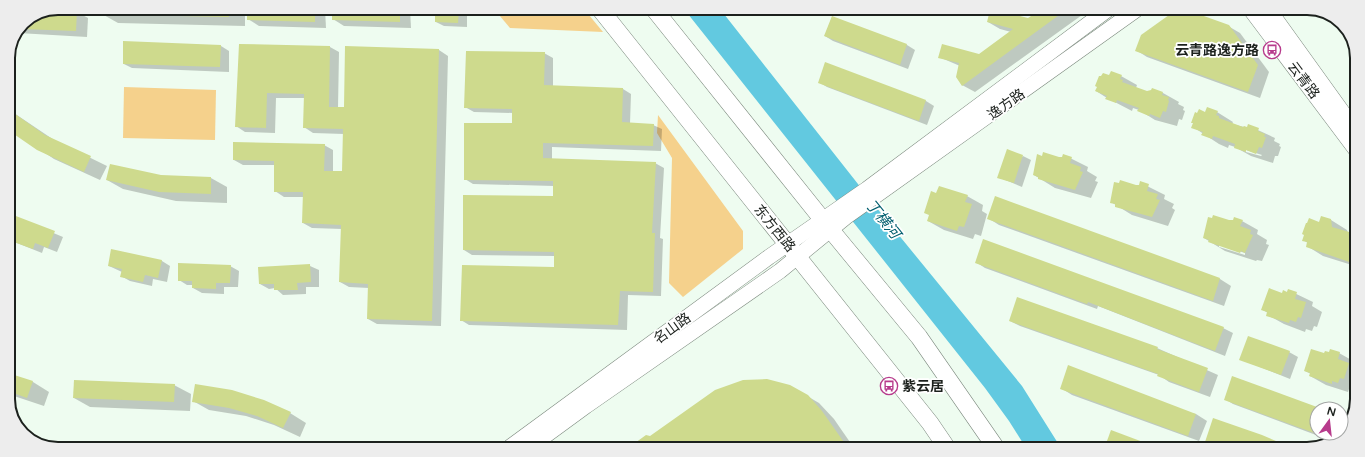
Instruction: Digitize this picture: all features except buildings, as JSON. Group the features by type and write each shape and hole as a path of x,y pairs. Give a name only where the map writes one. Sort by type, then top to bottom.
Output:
{"main road":[{"name":"东方西路","path":"605,15 930,423 943,442"},
{"path":"659,15 833,219 919,337 992,442"}],"street":[{"name":"逸方路","path":"870,193 1101,15"},
{"name":"逸方路","path":"870,193 1129,15"},
{"name":"云青路","path":"1256,15 1350,142"},
{"name":"云青路","path":"1273,15 1350,123"},
{"name":"名山路","path":"517,442 870,193"},
{"name":"名山路","path":"537,442 780,271 792,249"}],"shaded area":[{"path":"499,15 589,15 603,32 510,28"},
{"path":"124,87 216,90 215,140 123,138"},
{"path":"658,115 743,231 743,249 683,297 669,283 672,158 657,133"}],"water":[{"name":"丁横河","path":"689,15 725,15 884,217 1022,386 1057,442 1022,442 985,388"}],"place":[{"name":"云青路逸方路","path":"1272,50"},
{"name":"紫云居","path":"889,386"}]}
